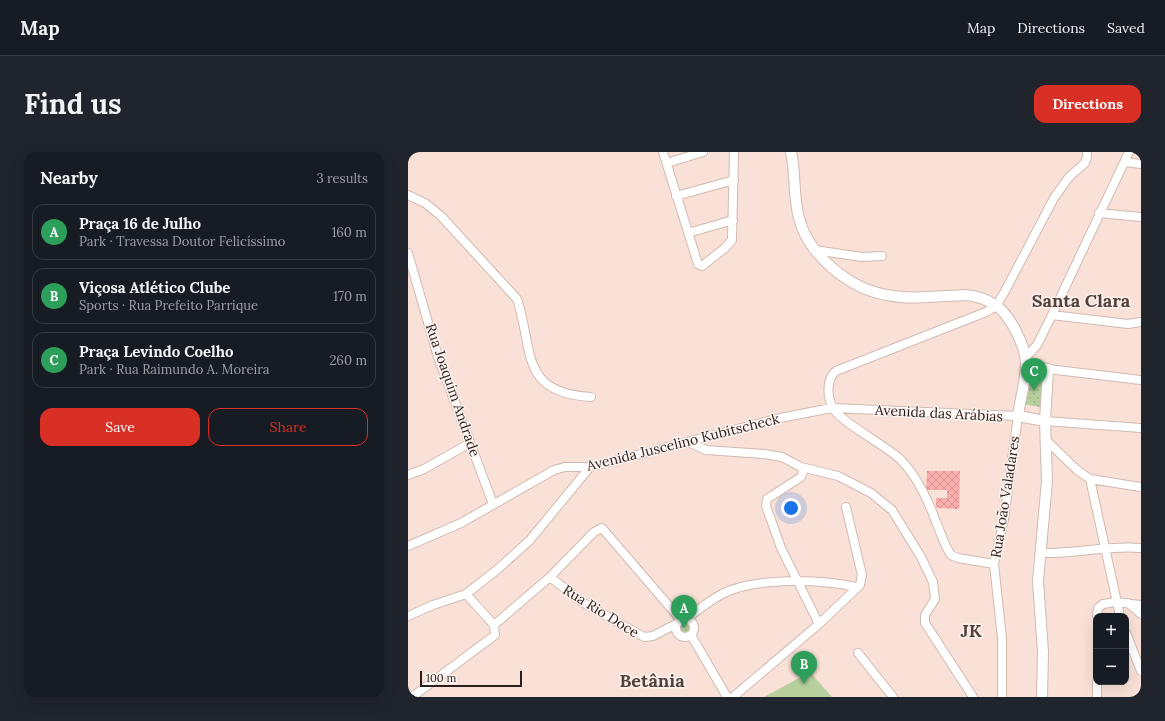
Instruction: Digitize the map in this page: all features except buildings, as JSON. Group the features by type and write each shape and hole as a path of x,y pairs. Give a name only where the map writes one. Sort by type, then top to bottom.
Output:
{"street":[{"path":"663,152 698,264 700,266 704,266 732,240 734,152"},
{"path":"667,163 703,152"},
{"path":"791,152 799,219 804,233 814,250 838,272 865,288 886,295 966,295 978,297 996,306 1008,320 1021,342 1026,361 1018,416"},
{"path":"994,564 958,558 951,555 914,475 884,446 840,417 832,408 828,381 836,372 986,312 996,306 1020,265 1061,187 1085,163 1087,152"},
{"path":"1026,361 1037,344 1052,315 1099,213 1126,162 1129,152"},
{"path":"1126,162 1141,164"},
{"path":"676,196 734,180"},
{"path":"408,195 425,203 441,216 517,299 522,313 530,361 536,374 548,385 562,393 591,396"},
{"path":"1099,213 1141,218"},
{"path":"688,233 733,220"},
{"path":"814,250 862,257 882,256"},
{"name":"Rua Joaquim Andrade","path":"408,253 438,357 493,504"},
{"path":"1052,315 1128,324 1141,322"},
{"path":"1026,361 1048,369 1141,380"},
{"path":"1042,697 1043,652 1038,581 1047,481 1045,421 1048,369"},
{"name":"Avenida das Arábias","path":"832,408 1018,416 1045,421"},
{"name":"Avenida Juscelino Kubitscheck","path":"408,546 442,532 554,470 565,467 590,467 780,418 832,408"},
{"name":"Rua João Valadares","path":"1002,697 1002,638 994,564 1005,512 1018,416"},
{"path":"1045,421 1141,428"},
{"path":"1045,439 1077,470 1090,479 1141,487"},
{"path":"408,475 424,469 470,442"},
{"path":"688,442 706,450 764,454 782,458 801,467 838,476 871,494 892,510 933,582 934,599 925,615 925,623 973,697"},
{"path":"408,616 433,605 466,594 498,569 530,540 590,467"},
{"path":"801,467 803,472 801,477 767,498 766,506 781,548 818,624"},
{"path":"1090,479 1119,613"},
{"path":"733,697 818,624 862,581 846,507"},
{"path":"494,625 550,577 598,529 602,528 681,621 692,622 694,627 691,635 683,638 678,635 675,629 681,621 722,594 750,585 798,581 834,582 856,588"},
{"path":"1041,553 1064,553 1106,548 1141,548"},
{"name":"Rua Rio Doce","path":"550,577 582,602 644,637 653,636 681,621"},
{"path":"412,697 491,638 495,632 494,625 466,594"},
{"path":"1097,613 1098,608 1103,604 1116,602 1141,605"},
{"path":"1127,603 1141,614"},
{"path":"691,635 727,697"},
{"path":"1129,641 1141,671"},
{"path":"858,653 893,697"},
{"path":"1097,685 1097,697"}],"green space":[{"path":"1028,375 1045,377 1040,407 1023,404"},
{"path":"685,621 692,626 693,629 688,636 685,637 678,632 677,629 682,622"},
{"path":"810,672 832,697 764,697"}],"place":[{"name":"Praça Levindo Coelho","path":"1034,391"},
{"name":"Praça 16 de Julho","path":"684,628"},
{"name":"Viçosa Atlético Clube","path":"804,684"}],"district":[{"name":"Santa Clara","path":"1081,300"},
{"name":"JK","path":"971,630"},
{"name":"Betânia","path":"652,680"}]}
